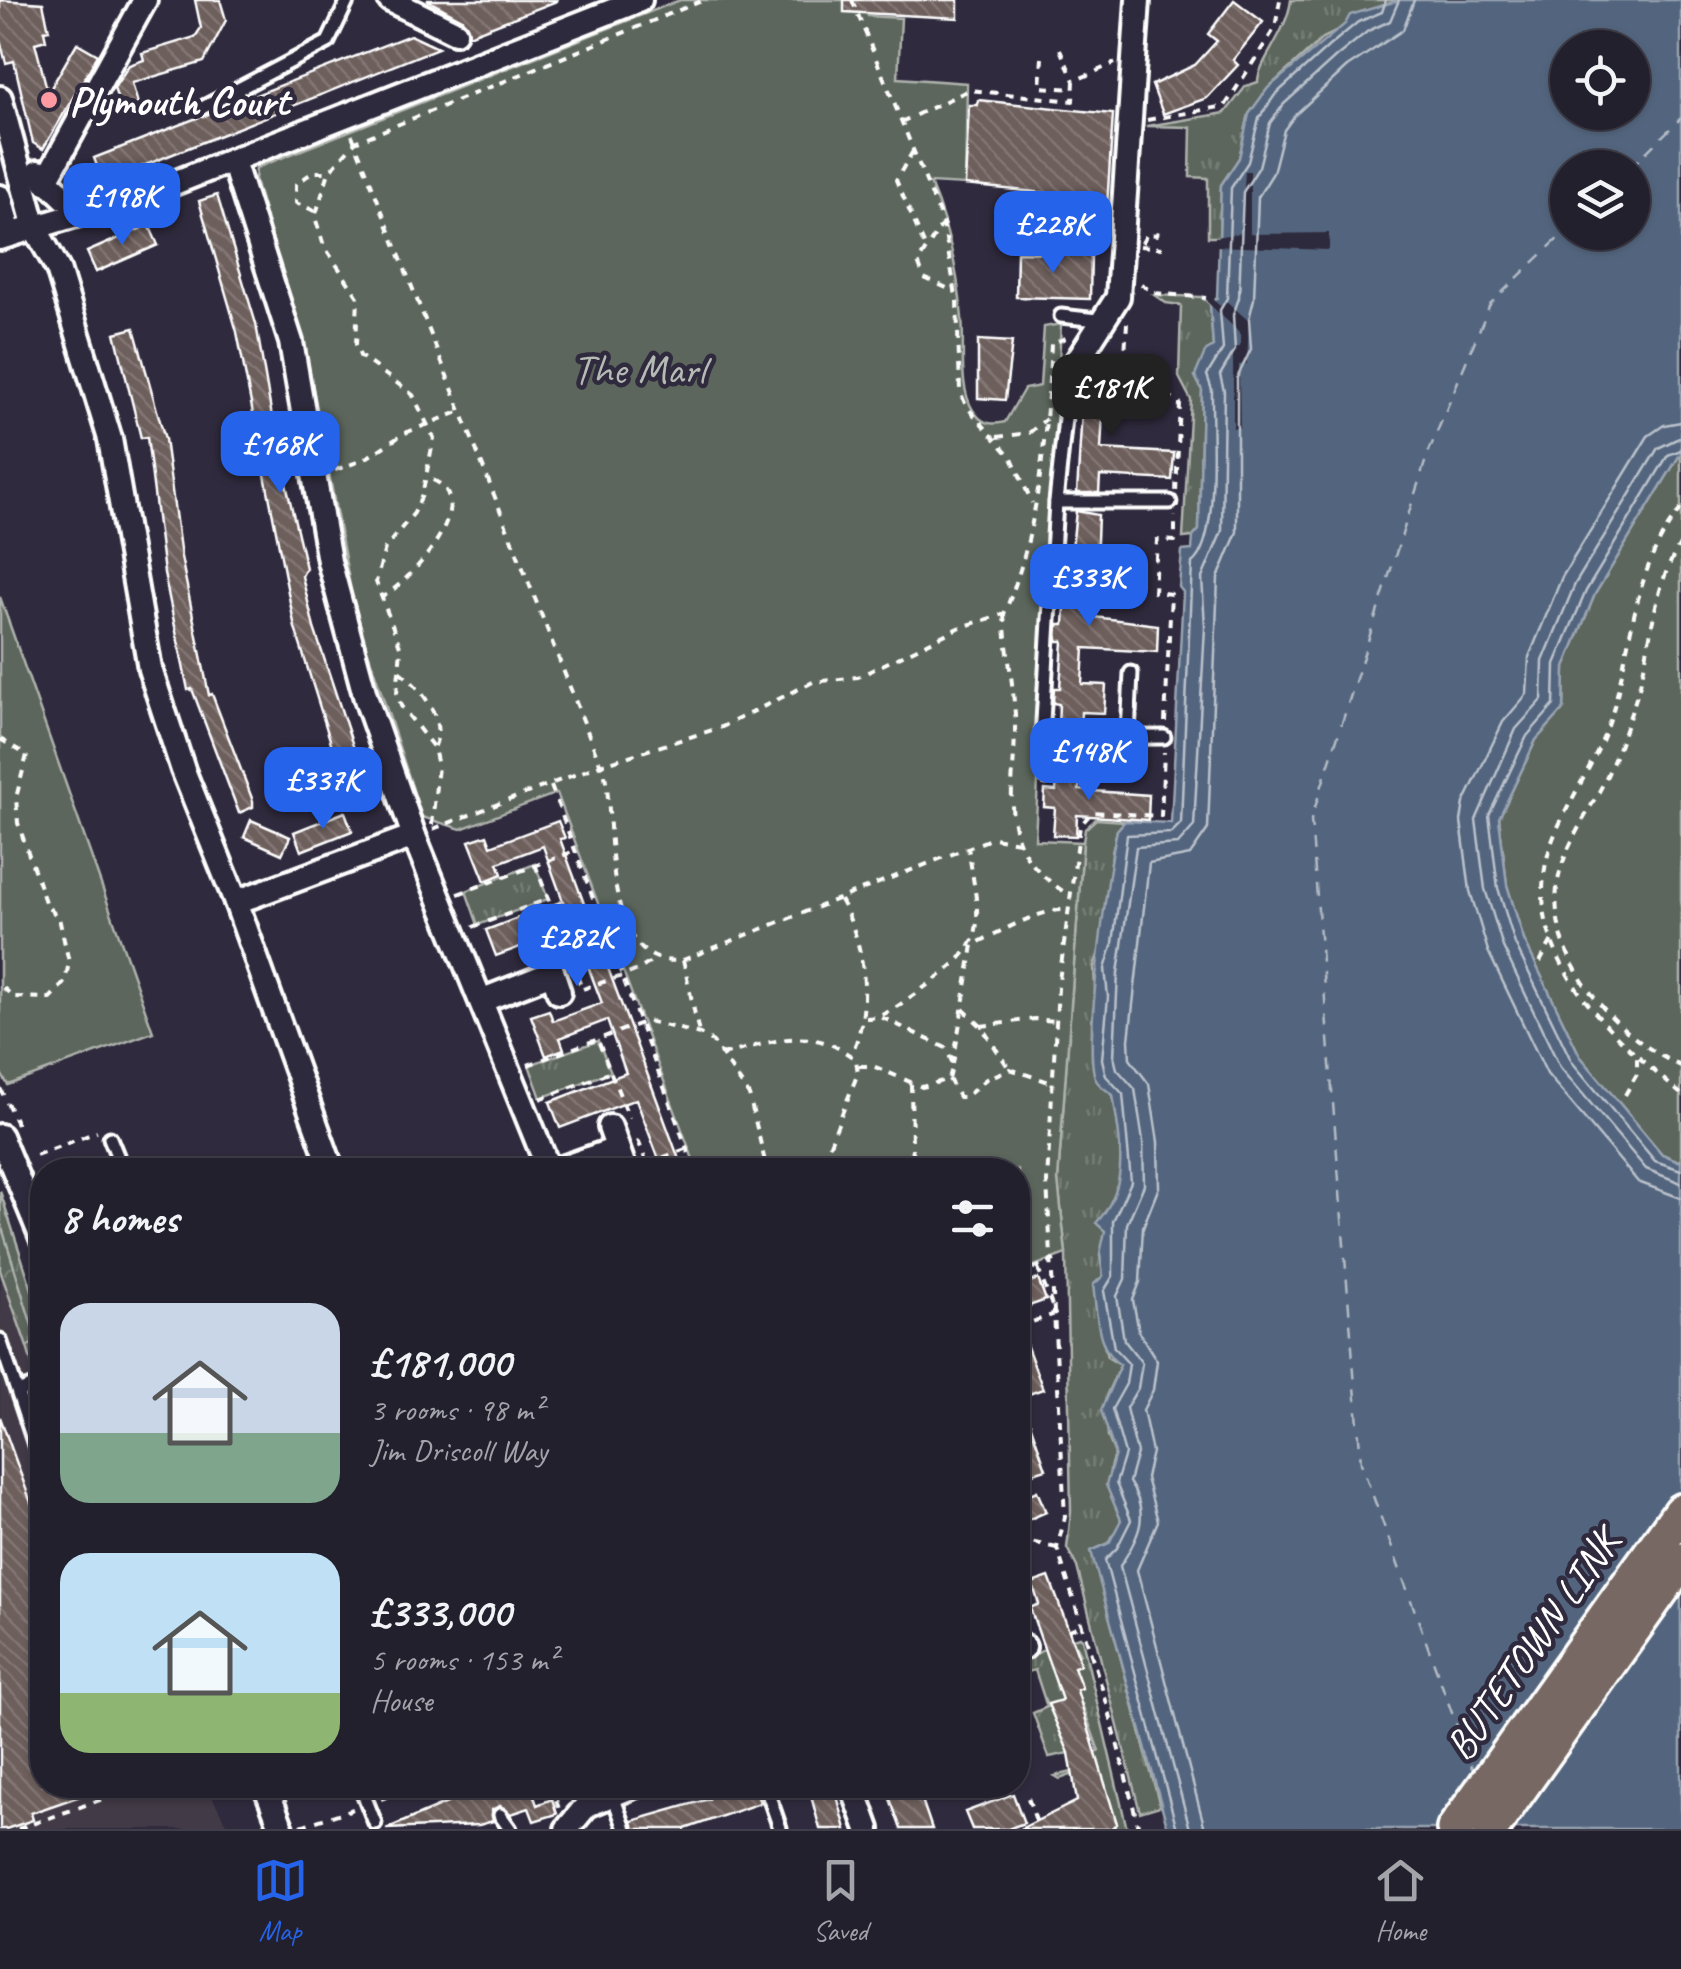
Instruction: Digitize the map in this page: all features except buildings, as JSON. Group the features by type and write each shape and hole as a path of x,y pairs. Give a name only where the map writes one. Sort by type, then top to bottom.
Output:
{"main road":[{"name":"BUTETOWN LINK","path":"1455,1829 1681,1512"},
{"name":"BUTETOWN LINK","path":"1490,1829 1681,1561"}],"street":[{"path":"46,182 145,0"},
{"path":"390,0 455,32"},
{"path":"0,197 5,237 233,160 640,0"},
{"path":"1070,372 1117,318 1138,0"},
{"path":"0,98 35,228 58,270 110,439 150,668 183,770 236,902 328,1158"},
{"path":"14,149 66,198 100,208"},
{"path":"233,160 291,342 354,661 414,836 547,1158"},
{"path":"236,902 414,836"},
{"path":"482,1000 560,977"},
{"path":"0,1136 30,1209"},
{"path":"600,1158 624,1152"},
{"path":"269,1798 278,1826"},
{"path":"567,1829 587,1805 602,1798"},
{"path":"857,1798 868,1829"}],"lane":[{"path":"202,108 328,42 348,0"},
{"path":"1061,316 1117,318"},
{"path":"1046,777 1042,738 1056,502 1070,372"},
{"path":"1056,502 1170,502"},
{"path":"1128,734 1131,674"},
{"path":"1042,738 1164,734"},
{"path":"104,1134 116,1158"},
{"path":"0,1340 30,1424"},
{"path":"18,1392 30,1388"},
{"path":"365,1798 375,1823"},
{"path":"614,1798 625,1829"},
{"path":"770,1798 780,1828"},
{"path":"500,1814 510,1829"}],"path":[{"path":"434,748 401,706 398,638 376,582 380,558 414,514 434,438 413,395 360,356 356,344 358,297 324,246 315,211 330,172 355,142 704,0"},
{"path":"852,0 943,223 956,292 960,390 966,406 997,437 1034,506"},
{"path":"1143,120 1225,106 1275,28 1280,0"},
{"path":"901,122 968,90 1073,101 1074,80 1060,49"},
{"path":"1042,58 1040,87 1074,90"},
{"path":"1074,80 1116,63"},
{"path":"345,116 600,765 609,792 609,846 627,928 638,946 657,957 683,960 993,838 1018,842"},
{"path":"913,151 896,180 926,249"},
{"path":"315,211 296,203 296,184 301,177 330,172"},
{"path":"943,223 918,262 924,278 956,292"},
{"path":"1158,230 1158,235 1147,234 1140,248 1162,248"},
{"path":"1136,299 1137,284 1154,293 1206,298"},
{"path":"1117,318 1124,370 1180,403 1174,541 1157,540 1154,592 1171,594 1160,816 1092,812 1080,826 1066,910 1056,1021 1047,1195 1054,1260 1066,1518 1057,1548 1138,1829"},
{"path":"1069,895 1044,878 1018,842 1010,816 1015,718 1004,614 1017,582 1034,506 1047,418 1051,344 1075,336"},
{"path":"314,472 364,460 461,411"},
{"path":"997,437 1013,439 1047,418"},
{"path":"380,598 414,574 443,528 448,505 444,490 436,480 426,478"},
{"path":"1681,509 1646,569 1607,733 1548,854 1542,895 1552,940 1572,986 1592,1015 1681,1094"},
{"path":"1681,543 1666,567 1655,601 1637,696 1624,734 1571,841 1559,877 1558,898 1575,966 1594,999 1630,1036 1681,1066"},
{"path":"400,671 435,716 440,733 434,748 438,787 431,830 600,765 722,727 813,682 858,676 958,628 1004,614"},
{"path":"0,739 27,756 16,798 18,823 46,905 59,918 69,962 64,982 50,998 14,997 0,984"},
{"path":"550,784 690,1158"},
{"path":"968,848 977,920 949,1079 959,1097 966,1097 986,1079 1010,1068"},
{"path":"442,900 575,850"},
{"path":"535,864 548,900 560,977 634,974 657,957"},
{"path":"456,934 548,900"},
{"path":"840,900 858,931 866,1018 852,1056"},
{"path":"866,1018 880,1016 964,960 974,945 1026,923 1038,912 1066,910"},
{"path":"1540,962 1552,940"},
{"path":"683,960 700,1034"},
{"path":"963,1009 981,1026 996,1055 1010,1068 1052,1083"},
{"path":"880,1016 888,1024 936,1041 946,1048 952,1064"},
{"path":"981,1026 1035,1019 1056,1021"},
{"path":"510,1072 648,1021 700,1034 714,1042 749,1094 765,1158"},
{"path":"722,1056 799,1035 816,1037 852,1056 858,1066"},
{"path":"598,1041 611,1072 624,1152 686,1148"},
{"path":"1625,1095 1637,1074 1637,1058"},
{"path":"858,1066 873,1066 922,1087 949,1079"},
{"path":"820,1158 826,1154 858,1066"},
{"path":"523,1105 611,1072"},
{"path":"912,1084 915,1158"},
{"path":"36,1155 104,1134"},
{"path":"1030,1269 1054,1260"},
{"path":"1030,1323 1055,1314 1037,1266"},
{"path":"1030,1542 1057,1548"},
{"path":"1069,1630 1082,1625"},
{"path":"18,1829 105,1798"},
{"path":"1028,1798 1039,1829"}],"shaded area":[{"path":"0,1220 30,1316 30,1798 213,1798 229,1829 0,1829"}],"green space":[{"name":"The Marl","path":"680,0 861,0 868,16 901,18 898,78 967,83 965,185 930,183 947,232 958,283 965,390 979,418 990,423 1005,422 1024,389 1040,386 1044,327 1061,324 1035,840 1083,842 1058,1180 1066,1254 1030,1268 1030,1158 693,1158 557,793 461,829 422,817 355,612 308,361 255,180 256,168"},
{"path":"1291,0 1400,0 1323,38 1268,88 1249,114 1239,158 1221,185 1219,237 1208,237 1208,178 1190,177 1191,127 1147,126 1225,113 1246,86 1258,82"},
{"path":"1154,295 1201,297 1210,304 1213,347 1195,376 1202,390 1199,530 1193,537 1183,538 1191,400 1179,377 1181,305 1166,303"},
{"path":"1681,453 1681,1162 1662,1154 1580,1056 1524,940 1507,885 1499,818 1536,740 1564,709 1565,667 1595,594"},
{"path":"0,597 153,1032 8,1085 0,1072"},
{"path":"1096,819 1125,821 1117,830 1112,853 1103,941 1094,966 1096,1012 1092,1018 1092,1061 1113,1095 1121,1143 1121,1182 1100,1255 1104,1276 1097,1315 1107,1357 1120,1365 1106,1396 1108,1437 1115,1454 1110,1480 1121,1521 1109,1543 1092,1551 1160,1806 1140,1812 1077,1567 1067,1548 1071,1512 1066,1254 1058,1180 1083,842 1085,829"},
{"path":"535,864 548,899 478,925 466,891"},
{"path":"598,1041 611,1072 541,1098 529,1065"},
{"path":"0,1191 30,1284 30,1321 1,1227"},
{"path":"0,1221 30,1320 27,1347 0,1270"},
{"path":"1072,1639 1082,1639 1127,1829 1113,1829 1117,1823 1097,1766 1060,1779 1055,1776 1072,1772 1099,1751 1082,1704 1074,1696 1049,1705 1069,1753 1049,1757 1033,1713 1047,1707 1035,1670 1030,1671 1030,1657 1047,1648 1066,1693 1081,1689 1074,1667 1079,1665 1076,1656 1080,1654"}],"water":[{"path":"1400,0 1681,0 1681,453 1595,594 1565,667 1564,709 1536,740 1499,818 1507,885 1524,940 1580,1056 1662,1154 1681,1162 1681,1829 1168,1829 1091,1551 1109,1543 1121,1520 1106,1485 1115,1454 1101,1410 1120,1365 1102,1340 1093,1285 1103,1276 1100,1254 1105,1231 1096,1223 1114,1194 1120,1162 1113,1095 1097,1082 1093,1063 1098,959 1117,830 1125,821 1171,823 1182,551 1192,550 1193,537 1199,530 1202,390 1195,376 1205,352 1213,347 1210,304 1217,298 1221,185 1239,158 1249,114 1268,88 1345,24 1350,15"}],"pier":[{"path":"1245,171 1250,171 1250,234 1329,233 1329,250 1214,246 1215,237 1241,233"},
{"path":"1210,297 1220,306 1225,300 1249,321 1247,364 1239,365 1240,427 1233,428 1233,348 1240,347 1240,333 1206,301"}],"ferry route":[{"path":"1648,150 1681,118"},
{"path":"1475,1776 1361,1463 1311,820 1427,456 1490,304 1550,246"}],"place":[{"name":"Plymouth Court","path":"49,100"}]}
